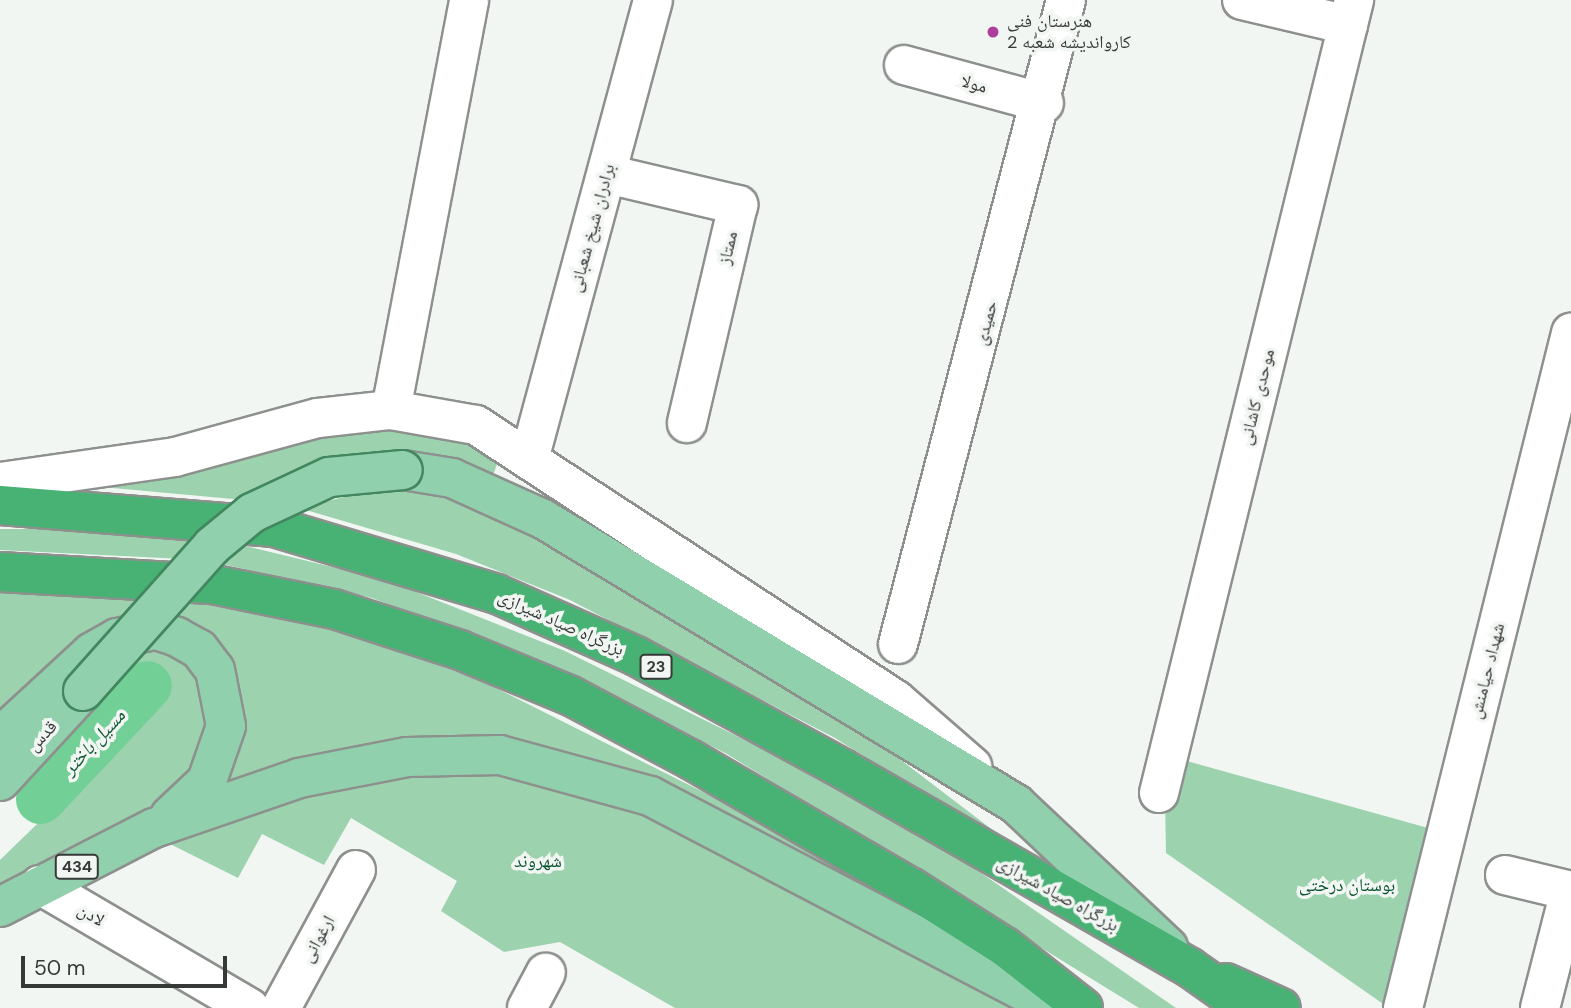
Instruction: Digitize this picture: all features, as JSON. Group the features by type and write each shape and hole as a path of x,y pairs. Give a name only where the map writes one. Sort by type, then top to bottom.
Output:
{"highway":[{"name":"بزرگراه صیاد شیرازی","path":"0,505 274,527 497,594 636,656 1189,967 1247,1008"},
{"path":"0,572 211,584 334,609 460,650 571,696 690,760 912,888 1005,947 1083,1008"},
{"path":"1189,967 1281,1008"}],"main road":[{"name":"قدس","path":"0,781 212,546 252,513 329,477 403,470 452,478 543,519 1016,804 1189,967"},
{"path":"0,737 92,652 117,638 156,630 199,649 215,670 226,726 207,780 155,828"},
{"path":"155,828 299,778 375,762 447,754 551,764 650,796 1056,1008"},
{"name":"434","path":"0,907 155,828"}],"street":[{"path":"391,410 469,0"},
{"name":"برادران شیخ شعبانی","path":"530,456 653,0"},
{"name":"حمیدی","path":"898,644 1044,103 1066,0"},
{"path":"1242,0 1351,13"},
{"name":"موحدی کاشانی","path":"1159,793 1351,13"},
{"name":"مولا","path":"904,65 1044,103"},
{"name":"ممتاز","path":"607,174 738,205 687,423"},
{"name":"شهداد حیامنش","path":"1403,1008 1571,333"},
{"path":"0,482 175,457 318,418 391,410 476,425 530,456 896,700 1016,804"},
{"name":"ارغوانی","path":"281,1008 356,870"},
{"path":"1505,875 1571,891 1540,1008"},
{"name":"لادن","path":"40,885 250,1008"},
{"path":"527,1008 546,973"}],"green space":[{"path":"340,422 465,437 500,456 493,475 401,454 303,469 244,500 91,486"},
{"path":"381,488 431,491 501,514 889,751 1049,873 835,738 570,600 456,554 299,508"},
{"path":"0,529 65,529 205,537 183,559 0,550"},
{"path":"237,544 386,580 565,651 769,752 971,866 1176,1008 1139,1008 727,754 572,675 372,598 218,563"},
{"path":"40,592 150,599 0,721 0,593"},
{"path":"187,601 337,630 480,680 723,802 839,871 639,775 512,745 215,789 236,742 172,621"},
{"path":"159,637 185,653 217,715 185,793 0,891 0,860 167,698 131,667"},
{"name":"بوستان درختی","path":"1176,758 1439,831 1389,1008 1166,853 1165,798"},
{"name":"شهروند","path":"495,768 646,809 1018,1008 675,1008 560,942 504,952 441,911 457,881 351,818 324,865 262,834 238,878 166,842 325,781"}],"waterway":[{"name":"مسیل باختر","path":"40,799 147,685"}],"place":[{"name":"هنرستان فنی کارواندیشه شعبه 2","path":"993,32"}]}
